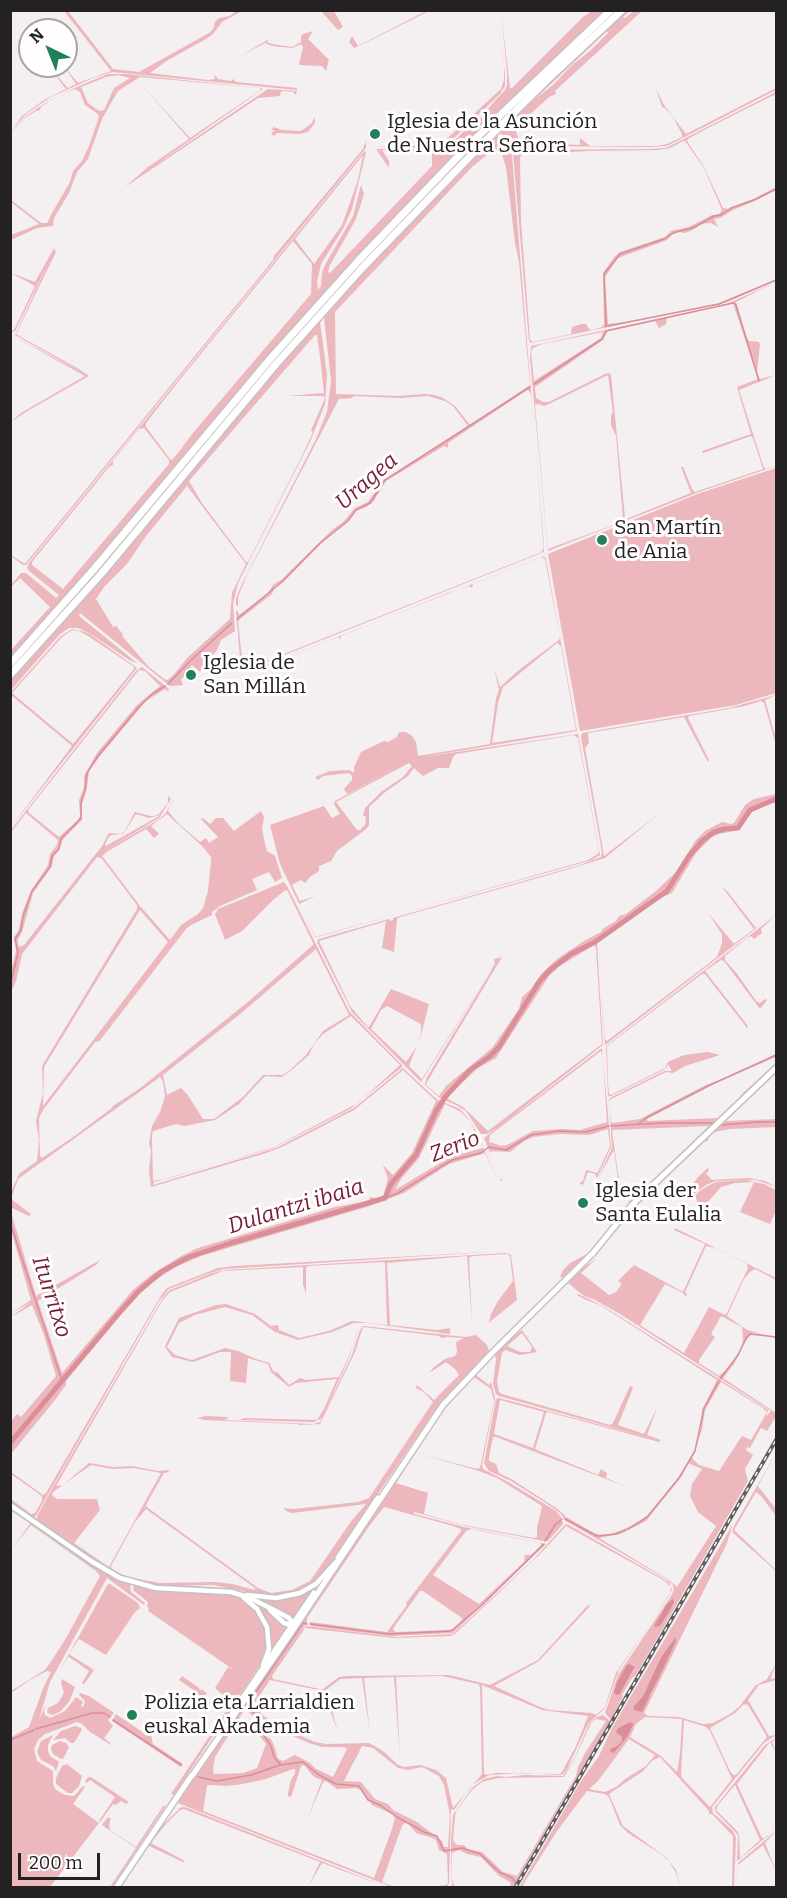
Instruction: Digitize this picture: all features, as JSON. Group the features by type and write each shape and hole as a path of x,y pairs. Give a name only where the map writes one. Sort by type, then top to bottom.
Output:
{"highway":[{"path":"10,664 95,568 255,376 358,260 471,143 611,10"},
{"path":"10,675 101,574 276,364 364,266 491,135 622,10"}],"main road":[{"path":"192,1776 448,1398 593,1253 632,1205 777,1068"},
{"path":"116,1887 310,1606 417,1442"},
{"path":"10,1505 90,1561 120,1578 156,1588 222,1590 276,1598 292,1596 316,1584 336,1562"},
{"path":"238,1594 268,1608 284,1623 293,1624"},
{"path":"238,1594 261,1615 269,1634 267,1656 255,1680"},
{"path":"289,1636 293,1624 310,1606"}],"shaded area":[{"path":"64,11 68,11 73,18 69,18"},
{"path":"242,11 222,22 206,39 150,73 208,80 215,79 214,74 218,79 231,81 233,79 236,82 297,88 297,90 112,72 51,97 26,114 11,132 22,116 44,100 66,89 57,78 68,88 76,84 72,78 78,83 111,71 78,29 78,24 113,69 139,72 209,33 219,18"},
{"path":"321,11 334,11 343,27 338,30"},
{"path":"429,11 359,46 354,48 349,42 352,36 358,46"},
{"path":"498,11 505,75 505,86 500,94 444,146 377,147 440,145 501,89 504,68"},
{"path":"501,11 510,88 512,88 583,17 592,11 606,11 489,122 326,292 221,411 104,554 11,660 11,650 50,607 20,578 11,587 11,585 21,573 26,573 56,598 59,595 29,571 27,568 29,563 362,154 366,152 352,209 343,229 321,264 317,282 318,290 326,263 353,216 361,185 364,194 356,219 330,265 328,272 330,273 432,166 432,154 429,152 382,150 389,161 389,168 376,149 445,147 475,120 483,117 482,115 505,90 507,72","holes":["363,155 358,180 342,225 314,264 295,239","293,241 312,264 311,294 172,460 146,427 146,423","144,428 169,460 169,464 63,589 32,565 32,562 113,465 113,461 139,429"]},
{"path":"614,11 620,11 362,265 11,673 11,667 223,417 359,262 507,111"},
{"path":"627,11 630,11 623,17 625,18 634,11 642,11 555,91 556,94 549,97 525,119 516,132 519,139 529,142 580,145 580,138 590,146 667,144 682,137 682,134 673,117 662,107 656,89 664,105 686,134 776,88 776,90 667,146 650,147 524,146 515,145 500,133 497,136 507,144 512,156 535,438 531,394 527,390 448,443 448,448 444,446 386,481 373,502 355,511 345,524 333,532 283,582 275,586 272,594 240,619 238,622 243,667 246,669 542,552 544,547 544,552 249,669 241,670 237,610 239,615 268,593 273,585 343,522 355,508 368,502 383,480 468,426 453,406 428,396 400,398 354,396 339,399 247,575 238,597 238,606 236,605 236,598 242,584 316,439 327,412 331,381 324,317 320,322 327,375 325,404 310,442 238,583 233,604 235,631 221,640 217,650 200,672 192,665 181,680 183,685 170,686 80,613 79,616 137,663 91,634 78,628 69,628 60,634 11,690 11,680 343,292 426,204 555,76","holes":["607,31 608,33 590,51 534,100","493,150 501,151 506,167 519,262 530,385 470,425 455,406 435,395 336,394 335,312 472,167","315,335 317,335 324,393 287,396 321,396 325,397 324,401 303,454 248,562 202,503 189,481","187,486 246,564 232,593 230,619 187,658 168,680 148,666 116,626 113,627 96,599 104,587 127,564 146,536"]},
{"path":"313,31 308,39 329,60 326,71 322,66 299,65 303,47 301,44 292,48 265,43 239,57 269,39 267,42 272,44 292,47 301,42 303,34"},
{"path":"108,74 126,74 263,89 149,169 268,89 297,91 296,95 293,92 283,91 280,96 258,98 125,187 148,167 189,139 142,85 190,138 261,90 140,77 118,91 102,119 88,159 77,172 69,193 54,218 53,226 37,228 11,240 11,235 39,224 11,200 41,223 47,223 70,182 73,171 82,161 89,146 99,117 85,105 80,92 75,89 60,96 77,87","holes":["118,75 130,78 114,88 104,110 99,111 88,103 81,87 106,77"]},
{"path":"776,92 687,141 704,167 723,208 728,209 754,199 776,187 776,190 714,219 718,227 711,223 700,224 693,230 673,234 667,240 618,258 605,277 608,324 635,321 719,303 776,281 727,302 531,343 529,341 513,153 515,150 666,148","holes":["685,141 704,168 722,210 719,214 712,215 689,227 671,231 665,237 620,252 615,256 603,273 604,324 602,327 592,330 586,324 581,324 572,327 571,334 533,342 530,340 521,221 520,157 522,155 588,151 659,150"]},
{"path":"50,101 40,110 26,117 11,134 26,116"},
{"path":"314,117 315,122 308,132 277,133 274,136 271,134 275,130 271,130 274,127 301,131 312,123"},
{"path":"366,141 366,148 26,565 11,556 25,564 363,149"},
{"path":"54,248 56,252 16,334 89,376 11,422 21,413 85,376 11,335 87,375 15,335 52,255 15,331 11,333 35,286 11,273 35,282"},
{"path":"776,282 736,302 747,338 749,341 759,342 760,345 757,372 760,379 776,375 739,390 763,465 765,469 776,466 699,492 548,551 530,359 531,346 727,304","holes":["733,303 758,379 737,387 751,434 702,451 703,453 751,436 763,469 695,492 681,467 691,493 626,519 611,375 605,374 549,402 536,398 535,387 603,340 608,331 655,321 659,328 666,324 667,318","603,332 601,338 534,381 531,351 533,348 542,344","608,375 613,413 611,414 611,425 616,436 623,518 619,523 548,549 535,405 544,406"]},
{"path":"776,468 776,693 736,705 580,731 548,554 700,493"},
{"path":"544,556 546,559 577,731 423,757 578,734 600,855 592,860 407,911 588,860 599,851 578,738 574,735 456,754 449,768 438,768 423,776 414,768 408,776 369,807 369,825 366,829 337,851 331,861 319,866 319,871 305,883 301,880 292,885 300,901 315,896 299,904 280,864 270,825 324,806 332,818 340,814 334,804 335,801 413,759 347,794 344,789 352,780 349,773 323,776 318,780 315,777 330,771 349,770 354,773 354,767 361,752 384,741 388,742 397,737 399,732 406,732 412,736 416,742 418,756 490,744 499,690 494,668 500,687 559,640 545,559 542,557 473,584 472,588 469,586 459,589","holes":["557,643 561,646 576,730 492,743 498,703 503,687","409,763 412,766 403,777 381,792 365,808 363,815 366,817 365,825 360,830 357,830 336,802"]},
{"path":"383,619 341,636 340,639 338,637 269,664 267,668 266,665"},
{"path":"72,629 90,634 137,668 11,827 72,746 11,695 11,692 61,636","holes":["72,630 79,631 133,666 134,669 73,744 12,693 62,637"]},
{"path":"142,667 168,688 169,692 165,689 146,701 89,771 82,803 82,820 63,839 54,856 52,866 33,893 18,944 20,947 24,945 102,846 109,833 124,832 135,812 150,816 159,814 168,803 168,796 171,799 161,815 159,818 102,852 158,820 170,806 168,811 179,824 200,842 206,838 209,843 218,837 201,819 203,818 210,824 216,818 223,818 234,831 261,811 264,817 262,829 267,851 275,856 282,878 275,882 269,872 252,879 257,890 220,906 212,912 212,915 186,929 43,1110 39,1118 40,1156 42,1158 139,1089 249,1001 313,945 287,890 273,900 242,931 225,940 215,914 218,909 284,882 349,1011 402,1067 363,1099 400,1065 351,1016 323,1034 314,1044 309,1055 288,1073 281,1077 266,1076 239,1104 215,1120 184,1126 176,1124 153,1131 153,1181 165,1179 154,1182 153,1185 276,1148 354,1108 403,1068 438,1100 460,1109 469,1119 476,1131 498,1181 485,1153 449,1164 404,1193 370,1206 204,1255 175,1267 146,1287 135,1298 66,1381 66,1385 55,1400 11,1454 11,1421 17,1414 21,1417 56,1376 32,1305 11,1317 31,1302 11,1313 31,1300 11,1230 11,1212 36,1296 100,1260 96,1265 38,1301 62,1373 133,1290 151,1275 181,1256 198,1248 335,1207 369,1201 370,1197 379,1199 383,1196 388,1179 383,1165 393,1175 412,1153 436,1101 403,1070 354,1110 282,1147 151,1187 149,1143 152,1126 165,1096 163,1081 160,1077 18,1179 11,1199 11,1192 19,1174 37,1161 39,1140 36,1121 43,1093 42,1066 137,909 137,905 101,858 97,857 22,954 11,992 11,971 16,951 14,937 18,932 31,891 48,865 50,854 58,840 26,813 11,832 11,830 136,671","holes":["139,670 145,671 160,686 137,705 97,753 84,776 78,820 59,837 28,810","136,814 149,818 161,815 106,846 111,835 123,834","167,814 211,857 208,891 203,908 181,925 170,940 140,906 102,856 146,829 154,838 159,834 151,826","140,910 168,942 43,1106 44,1067","316,949 349,1015 323,1031 306,1055 288,1072 282,1075 263,1075 243,1097 214,1119 203,1119 181,1088 167,1095 163,1075 239,1015","445,1104 461,1112 470,1121 483,1148 450,1157 395,1190 419,1158"]},
{"path":"776,695 765,700 776,745 764,703 761,701 745,706 689,716 708,762 684,717 588,733 589,743 585,748 604,856 660,813 605,858 400,917 397,919 394,952 382,948 386,921 319,941 350,1006 368,1027 391,989 429,1004 418,1043 421,1024 387,1006 381,1010 371,1029 406,1062 416,1047 409,1066 422,1079 489,974 495,963 494,959 502,957 427,1082 426,1085 439,1096 446,1086 492,1048 519,1009 522,997 557,959 601,932 619,916 626,914 656,891 675,873 696,840 705,831 722,822 734,823 745,805 754,799 776,794 776,803 770,803 752,812 739,830 712,837 696,853 672,893 653,901 597,943 603,1045 497,1128 487,1134 481,1134 466,1111 440,1098 425,1085 426,1079 498,960 421,1082 352,1012 317,942 319,939 389,919 390,921 393,918 601,857 582,733 729,708","holes":["594,945 602,1044 488,1131 463,1107 446,1098 478,1068 496,1058 549,976 560,966"]},
{"path":"722,887 756,928 776,913 605,1045 600,980 607,1041 717,957 722,943 722,934 708,913 734,944 754,929"},
{"path":"776,915 761,929 762,933 754,939 751,936 747,938 725,956 725,960 756,1001 760,1003 767,1000 760,1009 724,961 721,960 705,971 748,1026 747,1028 705,974 702,974 607,1046 609,1094 665,1068 668,1062 684,1055 708,1052 720,1055 685,1066 673,1073 666,1072 609,1101 610,1098 664,1071 672,1071 668,1064 667,1067 663,1070 609,1096 606,1046"},
{"path":"602,1048 603,1056 601,1051 490,1135 489,1142 502,1146 533,1131 580,1130 607,1122 603,1063 611,1147 597,1178 595,1174 588,1172 583,1185 579,1183 583,1181 586,1170 597,1173 599,1170 610,1146 608,1129 589,1135 561,1134 533,1137 510,1152 489,1151 484,1138"},
{"path":"776,1054 776,1057 716,1083 647,1119 648,1121 718,1118 776,1063 630,1204 628,1202 709,1126 612,1130 618,1174 624,1194 622,1194 618,1180 614,1150 598,1178 612,1148 609,1103 611,1122 640,1119 706,1085"},
{"path":"776,1071 726,1121 776,1119 776,1127 714,1132 708,1141 704,1142 652,1191 651,1196 643,1198"},
{"path":"356,1104 350,1109 273,1148 216,1164 274,1147"},
{"path":"708,1168 706,1174 712,1180 749,1178 765,1181 776,1187 756,1180 746,1180 764,1184 776,1190 776,1210 770,1224 740,1212 754,1182 735,1183 721,1187 700,1211 694,1196 704,1188 716,1182 745,1180 716,1181 706,1185 693,1195 688,1191"},
{"path":"11,1199 31,1214 29,1216 12,1208 11,1212"},
{"path":"675,1228 776,1278 776,1280 755,1269 750,1272 744,1279 727,1316 747,1330 776,1338 753,1333 723,1378 776,1413 776,1416 767,1431 761,1428 750,1448 747,1447 746,1450 753,1455 745,1469 748,1481 636,1675 622,1695 611,1720 605,1713 618,1675 671,1596 674,1590 673,1585 566,1521 552,1507 511,1481 489,1471 484,1463 496,1399 499,1398 657,1440 499,1396 493,1384 495,1355 522,1330 537,1352 520,1355 505,1350 502,1353 497,1381 499,1392 502,1394 610,1425 630,1386 633,1388 618,1425 644,1434 657,1408 647,1435 661,1440 659,1442 546,1413 535,1449 598,1475 601,1469 607,1473 606,1478 627,1487 496,1437 493,1437 489,1457 489,1461 496,1464 499,1473 594,1533 611,1534 646,1518 681,1474 695,1449 701,1428 702,1410 717,1380 600,1305 578,1294 603,1306 768,1410 766,1417 771,1411 620,1314 584,1296 568,1283 580,1270 597,1258 581,1273 609,1295 616,1292 622,1284 618,1281 634,1265 683,1292 705,1244 674,1230","holes":["706,1246 747,1264 748,1268 727,1313 725,1315 709,1307 684,1353 640,1325 665,1284 683,1293 686,1297 685,1292","721,1316 742,1327 743,1341 740,1351 730,1366 719,1376 699,1363 715,1337 711,1334","522,1333 532,1347 530,1352 520,1352 507,1346","721,1382 767,1412 751,1440 742,1436 719,1471 699,1465 692,1458 702,1430 705,1410","500,1400 544,1412 533,1448 494,1434","688,1463 702,1469 692,1484 690,1496 698,1512 716,1526 677,1587 599,1538 620,1534 646,1521 682,1476","626,1666 635,1668 620,1694 617,1682"]},
{"path":"503,1251 224,1269 169,1289 159,1301 35,1517 11,1502 11,1499 31,1514 35,1513 42,1501 42,1496 11,1472 43,1495 46,1493 162,1294 167,1288 218,1268 235,1266"},
{"path":"505,1253 511,1255 517,1300 482,1328 489,1322 498,1301 513,1281 510,1256 507,1254 469,1258 472,1323 467,1256 387,1263 390,1325 437,1330 450,1328 450,1334 354,1323 332,1332 298,1340 275,1332 252,1315 225,1307 195,1315 179,1323 167,1347 175,1355 192,1360 225,1348 238,1351 269,1363 273,1371 289,1385 300,1378 306,1380 339,1377 354,1345 358,1326 355,1343 323,1415 352,1355 363,1326 466,1337 476,1335 487,1345 489,1351 438,1406 323,1574 302,1591 274,1597 213,1585 147,1584 114,1573 37,1521 37,1516 53,1487 164,1296 170,1290 212,1273 226,1270","holes":["383,1262 385,1263 387,1325 352,1321 329,1331 299,1338 279,1330 278,1325 271,1326 255,1314 226,1304 216,1305 179,1318 166,1344 165,1347 172,1357 193,1362 220,1352 231,1352 230,1381 246,1383 248,1358 268,1364 271,1372 289,1387 296,1383 337,1379 317,1420 244,1418 240,1420 314,1422 322,1418 320,1422 313,1424 224,1420 228,1417 205,1416 197,1418 204,1420 299,1425 320,1424 355,1352 363,1327 440,1336 441,1338 464,1338 456,1342 455,1356 445,1359 429,1373 446,1362 459,1375 434,1400 417,1385 416,1388 424,1392 433,1402 369,1498 358,1502 294,1509 283,1508 292,1513 366,1504 352,1520 310,1581 292,1590 271,1593 258,1588 148,1508 147,1503 164,1473 169,1472 168,1470 158,1471 132,1466 113,1467 89,1463 64,1484 91,1465 112,1469 134,1468 161,1473 109,1567 74,1543 100,1510 97,1499 57,1499 52,1495 63,1485 56,1486 162,1301 170,1292 223,1271 303,1267 303,1285 306,1293 306,1268 308,1266","146,1509 255,1588 255,1590 215,1582 160,1583 128,1577 112,1570 111,1566 135,1522"]},
{"path":"589,1253 565,1278 560,1277 570,1263"},
{"path":"474,1375 489,1385 491,1382 495,1398 483,1469 556,1511 563,1524 548,1541 544,1541 465,1526 414,1512 414,1514 464,1527 546,1544 453,1633 392,1636 311,1626 310,1622 387,1632 407,1605 406,1603 461,1531 453,1526 384,1507 301,1630 307,1626 397,1637 453,1634 533,1560 567,1524 669,1582 671,1587 665,1581 566,1526 542,1552 455,1634 450,1636 394,1638 305,1628 272,1676 273,1679 323,1689 339,1677 348,1676 449,1675 490,1685 538,1660 588,1605 590,1606 539,1661 494,1686 549,1710 596,1715 605,1707 616,1673 649,1625 619,1670 605,1708 588,1724 567,1769 560,1775 535,1774 562,1772 588,1716 542,1710 482,1685 484,1773 486,1775 518,1773 490,1775 473,1785 482,1774 480,1687 478,1684 442,1676 396,1677 400,1759 394,1677 364,1678 370,1733 362,1678 340,1679 326,1690 338,1732 323,1691 270,1680 253,1705 278,1726 315,1742 369,1743 383,1751 398,1765 405,1767 420,1765 436,1770 446,1778 453,1808 466,1793 454,1810 451,1809 449,1883 447,1886 431,1887 448,1883 447,1854 439,1850 436,1840 416,1833 408,1823 405,1823 382,1882 394,1887 392,1887 177,1802 357,1540 443,1408","holes":["474,1377 491,1389 494,1401 480,1468 420,1454 497,1478 542,1506 537,1537 463,1525 424,1514 428,1493 396,1483 441,1413","471,1529 541,1545 531,1555 525,1555 524,1562 479,1604 433,1575 466,1531","420,1591 462,1618 453,1629 396,1632 393,1630","245,1709 252,1715 259,1735 266,1744 257,1768 243,1773 214,1774 215,1757","260,1717 282,1731 309,1743 322,1747 347,1749 333,1777 295,1755 283,1761 278,1759 271,1739 265,1736 261,1729","362,1746 373,1748 398,1768 408,1770 422,1767 439,1776 444,1785 450,1815 448,1847 444,1847 442,1841 417,1822 393,1810 388,1804 375,1799 361,1782 344,1781","304,1765 314,1777 322,1780 307,1820 323,1782 326,1781 337,1789 361,1790 372,1805 392,1814 395,1818 392,1829 374,1878 203,1811 209,1785 243,1784 295,1769 288,1796 291,1797 301,1766"]},
{"path":"776,1453 758,1486 776,1509 776,1516 756,1492 734,1530 776,1571 732,1532"},
{"path":"30,1524 34,1524 98,1569 130,1584 131,1592 145,1603 144,1605 107,1578 50,1682 39,1720 46,1704 45,1715 50,1718 65,1711 76,1697 83,1702 81,1706 83,1707 85,1701 79,1695 80,1693 89,1696 114,1713 108,1720 113,1726 104,1738 111,1745 77,1722 45,1734 38,1740 34,1749 37,1761 53,1771 53,1784 56,1790 65,1795 74,1796 83,1786 85,1787 73,1804 99,1823 50,1887 11,1887 10,1738 29,1727 51,1672 47,1671 11,1693 11,1691 45,1670 65,1640 100,1576 31,1525 11,1550"},
{"path":"733,1524 727,1543 644,1713 648,1716 679,1717 703,1724 713,1723 739,1707 755,1686 767,1679 776,1664 771,1679 776,1678 776,1680 759,1685 748,1700 769,1736 776,1735 764,1743 712,1807 713,1813 733,1831 736,1838 734,1887 732,1887 733,1836 712,1814 709,1814 709,1811 660,1757 609,1794 623,1826 667,1858 676,1870 681,1887 669,1861 620,1825 609,1797 605,1794 587,1791 557,1831 524,1883 525,1887 519,1888 581,1781 599,1756 612,1728","holes":["676,1638 651,1695 634,1706 643,1696 661,1657","744,1704 748,1705 767,1737 734,1775 710,1728 735,1713","645,1717 682,1719 677,1772 661,1756 630,1737 636,1724","684,1720 706,1727 710,1731 732,1779 710,1807 682,1778 681,1774","630,1722 634,1725 615,1752 611,1749 622,1741 622,1737 617,1732 618,1728","629,1739 655,1755 646,1766 616,1787 605,1792 589,1789 598,1781"]},
{"path":"108,1584 138,1603 140,1608 106,1655 79,1639 69,1654 94,1670 84,1684 82,1683 89,1671 69,1657 60,1670"},
{"path":"318,1584 294,1620 255,1598 275,1600 293,1597"},
{"path":"134,1585 165,1591 219,1593 234,1596 255,1610 266,1630 267,1650 264,1659 174,1795 171,1794 231,1704 228,1696 225,1697 215,1688 228,1667 234,1670 148,1611 148,1602 133,1590"},
{"path":"673,1599 674,1602 660,1626 655,1627 667,1604"},
{"path":"251,1601 289,1627 269,1657 269,1629 264,1616"},
{"path":"676,1637 676,1642 642,1712 634,1710 634,1706 643,1696 661,1657"},
{"path":"629,1664 635,1667 620,1694 617,1695 614,1693 617,1682"},
{"path":"182,1676 200,1691 201,1689 207,1693 203,1699 179,1680"},
{"path":"62,1679 75,1687 69,1702 61,1711 53,1715 49,1714 48,1708 58,1703 64,1693"},
{"path":"116,1714 148,1736 151,1735 153,1744 183,1764 181,1767 112,1721"},
{"path":"603,1715 610,1721 513,1887 481,1857 459,1850 452,1853 452,1877 456,1887 452,1886 451,1841 453,1815 472,1788 484,1779 497,1776 563,1776 575,1757 589,1724 597,1717","holes":["596,1719 606,1721 585,1753 576,1776 517,1876 503,1872 482,1852 468,1849 464,1845 457,1845 453,1841 457,1810 472,1790 482,1782 498,1778 564,1777 591,1723"]},
{"path":"630,1722 634,1724 627,1737 614,1753 610,1751 622,1741 622,1737 616,1732 618,1728"},
{"path":"75,1726 82,1730 74,1743 65,1738 53,1740 61,1731"},
{"path":"53,1735 48,1751 50,1756 59,1762 56,1771 53,1766 41,1760 37,1752 41,1741"},
{"path":"776,1738 772,1742 776,1753 770,1742 737,1784 762,1838 776,1829 737,1861 738,1835 715,1811 715,1807 765,1745","holes":["735,1785 760,1840 740,1858 738,1832 716,1810"]},
{"path":"60,1741 69,1747 63,1759 53,1754 51,1749 52,1745"},
{"path":"67,1764 82,1776 79,1786 72,1793 68,1793 56,1784 56,1778 62,1766"},
{"path":"88,1777 129,1802 126,1804 121,1801 116,1805 113,1804 100,1822 115,1797 90,1780 85,1782"},
{"path":"164,1805 165,1807 110,1887 136,1848 102,1825 108,1817 111,1819 110,1830 136,1847"},
{"path":"181,1807 387,1887 322,1863 308,1887 320,1862 184,1809 166,1824 151,1843 185,1861 149,1846 119,1888 159,1829"},
{"path":"776,1831 765,1843 776,1871 763,1845 738,1865 735,1887 738,1863"}],"waterway":[{"name":"Uragea","path":"606,327 604,274 620,254 664,239 673,233 695,227 731,208 776,189"},
{"path":"608,326 719,304 776,280"},
{"path":"606,331 733,303 736,305 759,381"},
{"name":"Uragea","path":"534,384 602,339 606,331"},
{"name":"Uragea","path":"237,619 283,581 319,544 348,521 356,510 370,503 385,480 530,387"},
{"name":"Uragea","path":"168,684 232,623"},
{"name":"Uragea","path":"10,986 18,953 15,939 21,930 23,916 32,891 50,867 52,856 59,849 61,839 81,818 81,803 87,773 98,756 138,708 152,694 165,686"},
{"name":"Dulantzi ibaia","path":"10,1443 119,1313 161,1272 189,1257 231,1243 385,1198 391,1184 416,1155 436,1111 446,1096 470,1070 499,1047 539,982 550,970 571,954 595,942 667,891 689,856 702,841 714,832 738,828 750,810 776,799"},
{"path":"638,1124 708,1086 776,1055"},
{"name":"Zerio","path":"722,1125 776,1122"},
{"name":"Zerio","path":"611,1126 713,1123"},
{"name":"Zerio","path":"385,1198 398,1193 452,1160 481,1153 489,1147 506,1150 531,1135 558,1131 586,1132 609,1126"},
{"name":"Iturritxo","path":"10,1222 62,1381"},
{"path":"720,1379 750,1334 776,1337"},
{"path":"628,1529 647,1517 679,1478 695,1451 704,1408 719,1381"},
{"path":"545,1541 555,1525 562,1519"},
{"path":"565,1519 597,1536 616,1534 626,1530"},
{"path":"310,1624 388,1634 451,1631 481,1606 544,1544"},
{"path":"280,1764 274,1757 271,1746 260,1729 255,1715 247,1705 303,1623 307,1624"},
{"path":"36,1729 92,1713 104,1713 110,1717"},
{"path":"113,1720 181,1765"},
{"path":"10,1740 34,1730"},
{"path":"198,1777 217,1781 251,1775 280,1765 303,1762 319,1775 336,1784 359,1786 368,1800 424,1832 437,1836 444,1851 462,1848 480,1854 499,1872 512,1878 516,1883"}],"railway":[{"path":"515,1888 776,1440"}],"place":[{"name":"Iglesia de la Asunción de Nuestra Señora","path":"375,134"},
{"name":"San Martín de Ania","path":"602,540"},
{"name":"Iglesia de San Millán","path":"191,675"},
{"name":"Iglesia der Santa Eulalia","path":"583,1203"},
{"name":"Polizia eta Larrialdien euskal Akademia","path":"132,1715"}]}
